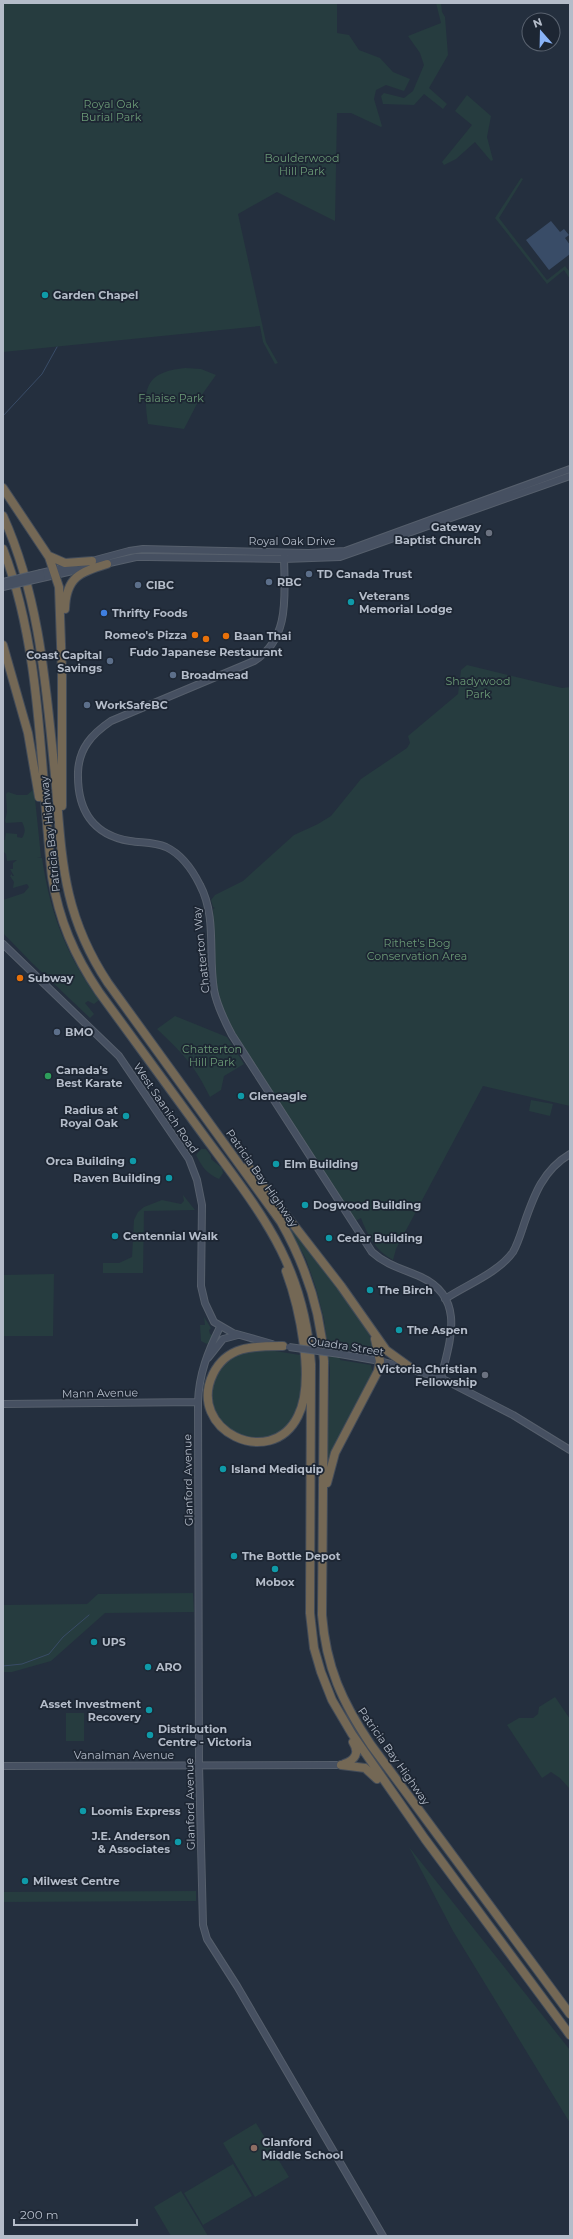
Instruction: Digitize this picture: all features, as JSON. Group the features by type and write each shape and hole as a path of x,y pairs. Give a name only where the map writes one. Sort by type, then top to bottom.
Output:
{"highway":[{"path":"3,488 47,554 55,572 61,618 64,877"},
{"name":"Patricia Bay Highway","path":"3,516 23,568 40,644 64,877 72,912 90,954 108,983 281,1222 298,1253 314,1296 320,1324 324,1362 321,1601 323,1632 329,1662 338,1688 357,1725 570,2014"},
{"name":"Patricia Bay Highway","path":"3,549 14,582 30,659 52,877 62,921 71,946 99,992 253,1202 273,1233 288,1262 300,1292 307,1323 312,1388 309,1596 314,1648 332,1700 352,1734 392,1794 570,2035"},
{"path":"47,554 54,560 65,563 92,561"},
{"path":"62,673 67,591 72,581 81,573 107,564"},
{"path":"3,645 33,754 46,865 54,907 65,937 71,946"},
{"path":"165,1061 174,1068 341,1286 386,1350 410,1368"},
{"path":"253,1202 278,1252 292,1290 302,1338 305,1385 299,1416 282,1434 259,1442 245,1441 232,1436 221,1427 210,1408 209,1386 214,1371 226,1357 242,1349 252,1346 286,1347"},
{"path":"321,1601 325,1568 328,1475 335,1453 374,1380 380,1361 377,1342 365,1321"},
{"path":"314,1648 316,1667 325,1691 356,1747 355,1757 351,1761 341,1765"},
{"path":"341,1765 360,1766 370,1771 454,1884 474,1905"}],"main road":[{"name":"Royal Oak Drive","path":"55,572 107,564 136,557 284,556 345,551 570,469"},
{"name":"Royal Oak Drive","path":"3,582 55,572 122,552 143,549 328,558 356,553 570,476"},
{"name":"Chatterton Way","path":"284,556 283,616 280,632 273,645 254,661 111,721 98,730 89,739 78,764 79,798 85,813 101,831 111,836 165,847 180,857 194,874 205,896 208,909 213,977 217,1002 232,1035 372,1252 392,1266 428,1281 445,1299 450,1311 453,1327 441,1378"},
{"name":"Royal Oak Drive","path":"3,587 42,575"},
{"name":"West Saanich Road","path":"3,944 119,1056 189,1159 197,1180 202,1205 201,1286 211,1316 220,1327"},
{"path":"445,1299 500,1266 509,1257 519,1240 539,1184 551,1168 570,1154"},
{"name":"Quadra Street","path":"220,1327 238,1335 286,1347 380,1361 410,1368 441,1378 512,1415 570,1450"},
{"name":"Glanford Avenue","path":"220,1327 204,1363 200,1378 198,1402 199,1765 202,1918 204,1932 384,2236"},
{"path":"204,1363 223,1339 238,1335"},
{"name":"Mann Avenue","path":"3,1404 198,1402"},
{"name":"Vanalman Avenue","path":"3,1766 341,1765"}],"green space":[{"name":"Royal Oak Burial Park","path":"3,3 337,3 337,33 349,35 359,50 380,58 393,72 410,79 404,91 386,85 376,90 374,99 382,126 381,127 351,113 337,113 335,221 277,192 238,214 266,342 278,363 275,364 263,342 260,326 3,352"},
{"path":"436,3 441,3 442,12 445,17 448,55 429,88 447,104 443,109 424,94 414,105 383,104 381,96 384,93 404,98 413,91 424,65 420,53 408,36 441,23"},
{"path":"467,95 491,116 487,137 493,160 491,161 475,142 456,159 444,165 442,162 472,125 455,111"},
{"path":"521,178 523,179 499,218 547,280 565,266 570,272 570,279 564,270 547,284 495,218"},
{"name":"Falaise Park","path":"185,368 201,369 216,375 201,396 184,429 148,424 146,401 149,385 161,374 171,370"},
{"name":"Rithet's Bog Conservation Area","path":"467,665 562,688 570,687 570,1106 483,1086 396,1249 393,1260 377,1248 366,1231 361,1218 355,1221 234,1032 222,1008 216,983 213,909 215,908 213,907 211,900 215,895 243,881 294,835 331,816 361,779 407,748 410,743 408,736 458,694 461,670"},
{"path":"34,789 41,857 37,857 42,858 45,878 61,933 77,967 99,1000 94,1004 88,1001 85,1003 94,1014 90,1018 3,933 3,900 24,893 29,887 27,884 13,888 14,882 10,876 12,874 12,876 14,876 10,869 13,869 13,863 17,860 7,861 6,854 3,851 3,840 5,840 6,833 17,834 17,837 22,838 25,832 22,822 6,823 5,821 7,812 6,794 8,792 17,795 27,795"},
{"name":"Chatterton Hill Park","path":"175,1016 227,1037 244,1064 224,1076 221,1090 210,1097 199,1076 187,1060 157,1029"},
{"path":"531,1100 553,1104 550,1116 529,1111"},
{"path":"201,1149 206,1149 211,1156 211,1159 222,1168 223,1173 219,1179 205,1170 200,1163 196,1155"},
{"path":"183,1195 195,1210 144,1211 143,1273 103,1273 103,1263 119,1263 132,1257 134,1220 138,1212 144,1207 162,1200 181,1204 184,1201"},
{"path":"284,1219 348,1300 360,1318 375,1350 372,1352 339,1349 340,1360 371,1365 373,1374 327,1466 330,1370 324,1319 316,1288 306,1259"},
{"path":"54,1274 53,1336 3,1336 3,1275"},
{"path":"204,1317 211,1328 209,1330 210,1334 212,1335 210,1342 207,1344 201,1341 200,1325 205,1325"},
{"path":"263,1349 300,1355 303,1380 302,1400 295,1416 289,1424 272,1435 253,1439 233,1434 218,1416 212,1401 212,1385 219,1370 232,1356 252,1350"},
{"path":"193,1593 194,1612 105,1613 51,1661 12,1672 3,1672 3,1605 87,1604 98,1594"},
{"path":"555,1697 570,1719 569,1788 560,1778 551,1772 542,1778 507,1725 519,1718 533,1718 538,1714 539,1707"},
{"path":"66,1713 84,1713 84,1741 66,1741"},
{"path":"409,1847 570,2050 570,2123 453,1931"},
{"path":"196,1891 196,1901 3,1902 3,1892"},
{"path":"256,2123 289,2177 255,2197 223,2143"},
{"path":"233,2164 252,2196 203,2225 184,2193"},
{"path":"181,2191 208,2236 171,2236 154,2207"}],"water":[{"path":"551,221 560,232 564,229 569,235 565,238 570,245 570,254 549,270 526,240"}],"waterway":[{"path":"3,416 42,374 57,347"},
{"path":"3,1666 22,1664 49,1654 63,1637 89,1615"}],"place":[{"name":"Garden Chapel","path":"45,295"},
{"name":"Gateway Baptist Church","path":"489,533"},
{"name":"TD Canada Trust","path":"309,574"},
{"name":"RBC","path":"269,582"},
{"name":"CIBC","path":"138,585"},
{"name":"Veterans Memorial Lodge","path":"351,602"},
{"name":"Thrifty Foods","path":"104,613"},
{"name":"Romeo's Pizza","path":"195,635"},
{"name":"Baan Thai","path":"226,636"},
{"name":"Fudo Japanese Restaurant","path":"206,639"},
{"name":"Coast Capital Savings","path":"110,661"},
{"name":"Broadmead","path":"173,675"},
{"name":"WorkSafeBC","path":"87,705"},
{"name":"Subway","path":"20,978"},
{"name":"BMO","path":"57,1032"},
{"name":"Canada's Best Karate","path":"48,1076"},
{"name":"Gleneagle","path":"241,1096"},
{"name":"Radius at Royal Oak","path":"126,1116"},
{"name":"Orca Building","path":"133,1161"},
{"name":"Elm Building","path":"276,1164"},
{"name":"Raven Building","path":"169,1178"},
{"name":"Dogwood Building","path":"305,1205"},
{"name":"Centennial Walk","path":"115,1236"},
{"name":"Cedar Building","path":"329,1238"},
{"name":"The Birch","path":"370,1290"},
{"name":"The Aspen","path":"399,1330"},
{"name":"Victoria Christian Fellowship","path":"485,1375"},
{"name":"Island Mediquip","path":"223,1469"},
{"name":"The Bottle Depot","path":"234,1556"},
{"name":"Mobox","path":"275,1569"},
{"name":"UPS","path":"94,1642"},
{"name":"ARO","path":"148,1667"},
{"name":"Asset Investment Recovery","path":"149,1710"},
{"name":"Distribution Centre - Victoria","path":"150,1735"},
{"name":"Loomis Express","path":"83,1811"},
{"name":"J.E. Anderson & Associates","path":"178,1842"},
{"name":"Milwest Centre","path":"25,1881"},
{"name":"Glanford Middle School","path":"254,2148"}],"park label":[{"name":"Boulderwood Hill Park","path":"302,164"},
{"name":"Shadywood Park","path":"478,687"}]}
